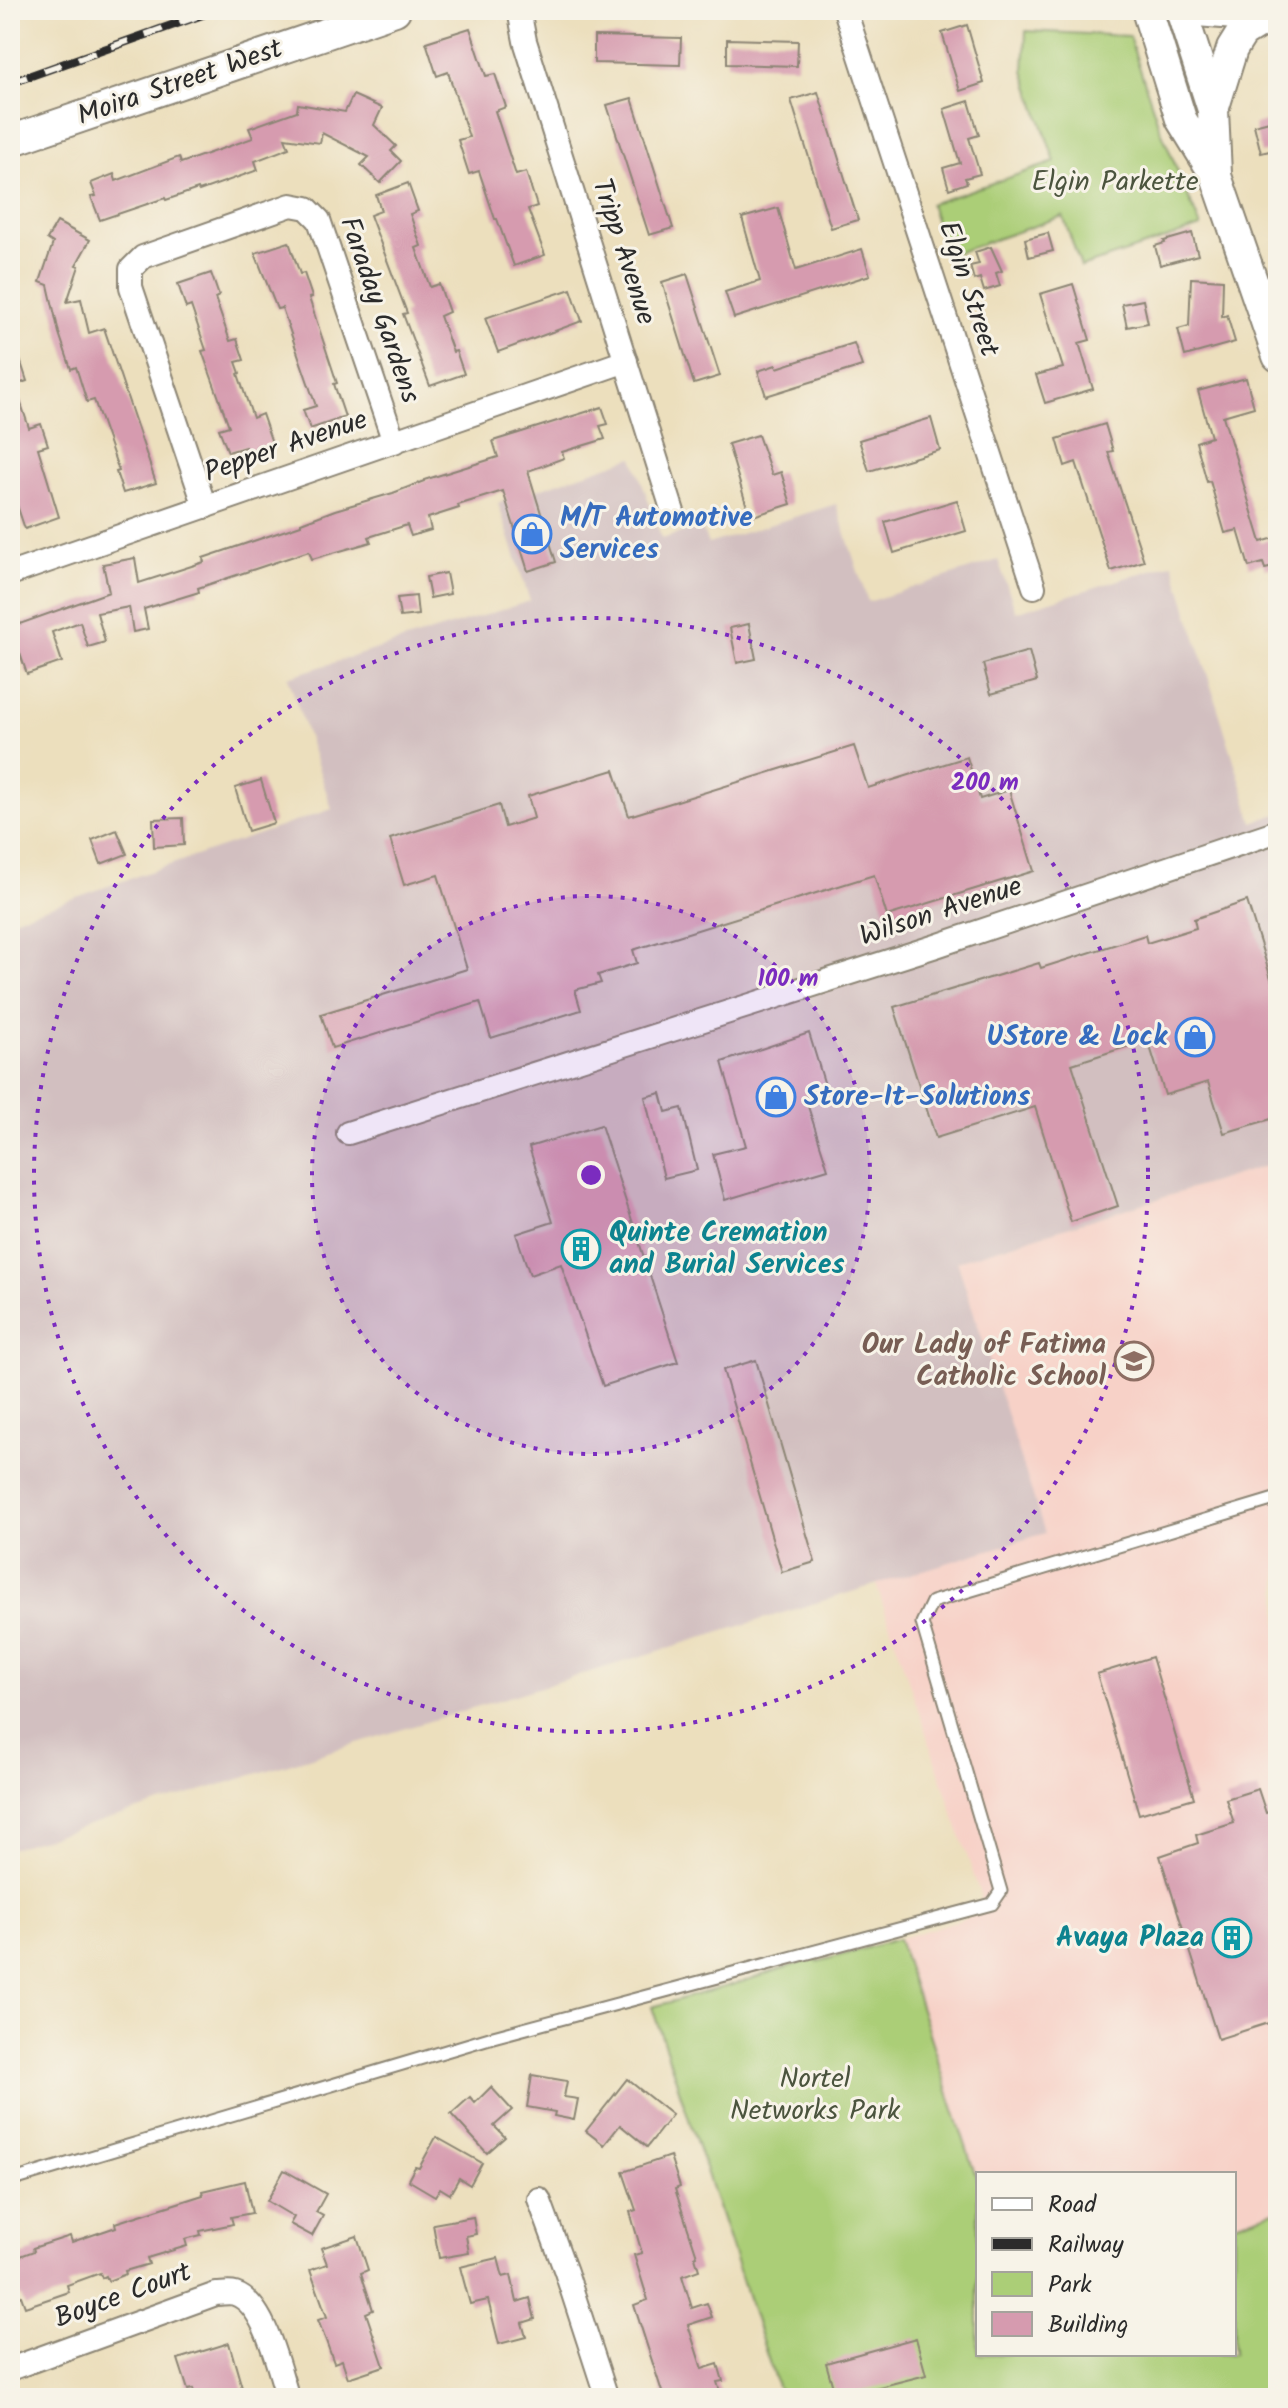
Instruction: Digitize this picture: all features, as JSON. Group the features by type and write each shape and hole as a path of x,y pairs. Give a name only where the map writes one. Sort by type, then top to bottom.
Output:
{"main road":[{"name":"Moira Street West","path":"10,141 395,10"},
{"path":"1147,10 1181,119 1216,176 1276,346"},
{"path":"1216,176 1213,110 1183,10 1273,17"},
{"path":"1213,110 1227,59 1242,33 1273,17"}],"street":[{"name":"Tripp Avenue","path":"519,10 525,41 673,512"},
{"name":"Elgin Street","path":"845,10 1034,587"},
{"name":"Faraday Gardens","path":"205,507 131,287 131,269 143,257 291,205 307,208 319,220 394,442"},
{"name":"Pepper Avenue","path":"10,574 626,361"},
{"name":"Wilson Avenue","path":"348,1133 936,946 1278,831"},
{"path":"539,2199 607,2398"},
{"name":"Boyce Court","path":"10,2369 216,2294 233,2293 250,2302 262,2321 288,2398"}],"lane":[{"path":"10,2181 493,2037 992,1904 1001,1891 922,1623 932,1602 1278,1498"}],"shaded area":[{"path":"633,457 662,539 701,526 708,544 836,504 868,602 998,560 1016,612 1173,563 1253,822 1278,814 1278,1162 957,1261 1045,1533 10,1849 10,920 332,809 288,677 530,601 498,503"},
{"path":"1278,1162 1278,2210 1236,2223 1236,2172 976,2172 976,2177 898,1939 986,1912 876,1584 1044,1533 957,1261"}],"green space":[{"name":"Elgin Parkette","path":"1026,31 1129,36 1159,126 1201,227 1081,267 1063,216 947,256 930,204 1055,162 1024,71"},
{"name":"Nortel Networks Park","path":"898,1939 976,2177 976,2356 1236,2356 1236,2223 1278,2210 1278,2398 781,2398 652,2007 815,1958 817,1962"}],"building":[{"path":"967,25 984,83 960,91 942,33"},
{"path":"470,28 486,76 495,74 506,107 495,111 516,175 526,172 537,206 528,209 545,255 514,266 479,171 469,174 458,140 469,137 448,72 437,76 426,42"},
{"path":"594,36 681,38 680,65 594,63"},
{"path":"727,39 798,41 797,66 727,64"},
{"path":"818,92 858,220 831,228 791,100"},
{"path":"353,95 382,108 374,125 396,146 391,151 401,161 380,183 361,165 369,157 322,133 320,143 285,138 289,148 255,161 258,170 100,220 91,197 96,196 91,183 114,174 116,181 179,157 181,163 253,138 249,128 297,111 298,104 345,112"},
{"path":"632,98 673,228 649,235 607,105"},
{"path":"969,101 979,135 969,138 980,174 965,178 967,183 949,189 943,168 960,163 944,109"},
{"path":"1273,120 1275,130 1278,129 1278,149 1261,153 1254,125"},
{"path":"408,183 418,211 410,214 421,246 416,248 430,287 439,284 449,312 440,316 464,374 430,386 403,314 407,313 370,215 381,211 376,195"},
{"path":"778,208 796,270 862,249 870,275 734,318 725,292 760,281 742,218"},
{"path":"57,222 90,240 76,265 79,266 67,302 81,299 89,333 104,328 156,483 123,493 116,472 119,471 94,400 87,402 76,367 71,369 48,285 40,282 53,243 47,239"},
{"path":"1048,233 1053,251 1029,257 1025,239"},
{"path":"1192,233 1198,255 1160,265 1155,246"},
{"path":"289,242 312,297 309,298 345,417 310,429 303,410 316,406 282,308 277,309 255,253"},
{"path":"991,247 1002,271 996,273 1000,286 984,291 980,278 974,280 970,266 979,264 975,252"},
{"path":"211,273 219,296 215,298 230,341 237,339 244,360 236,362 253,418 262,414 272,443 247,452 245,447 228,452 219,429 229,426 202,351 206,350 191,306 186,308 178,284"},
{"path":"687,274 720,376 694,384 662,282"},
{"path":"1191,278 1223,280 1222,317 1227,315 1235,342 1185,356 1178,329 1189,326"},
{"path":"1073,284 1090,340 1079,343 1093,389 1045,403 1036,375 1063,368 1040,294"},
{"path":"571,289 582,321 498,352 485,318"},
{"path":"1143,300 1148,323 1127,327 1122,304"},
{"path":"10,338 13,338 27,381 15,385 29,428 41,424 48,445 38,448 59,517 25,529 10,484"},
{"path":"854,343 862,366 766,396 758,371 776,365 777,368"},
{"path":"1246,378 1254,407 1223,416 1261,542 1278,537 1278,566 1265,569 1263,563 1249,567 1238,530 1225,533 1196,442 1211,437 1198,391"},
{"path":"602,407 608,424 600,426 605,439 562,452 564,458 528,471 556,562 528,571 503,491 428,518 431,530 411,536 407,525 369,537 371,542 312,559 309,551 198,588 199,592 144,609 148,629 133,632 129,607 97,613 105,642 88,647 80,622 52,632 62,662 27,674 11,627 109,592 103,564 135,558 139,583 204,562 203,558 301,525 335,510 498,457 493,441"},
{"path":"931,418 940,450 869,471 859,440"},
{"path":"1105,424 1113,451 1108,452 1144,561 1111,571 1076,462 1065,466 1057,439"},
{"path":"758,435 772,475 781,472 791,504 750,517 728,444"},
{"path":"957,500 966,531 894,553 885,522"},
{"path":"446,573 450,594 430,598 426,577"},
{"path":"416,596 418,615 400,617 397,598"},
{"path":"749,624 756,659 737,663 730,628"},
{"path":"1029,651 1037,681 991,694 983,664"},
{"path":"854,746 868,788 967,757 980,799 1009,790 1034,871 887,916 874,875 633,950 637,963 598,975 601,983 575,990 581,1010 491,1038 480,1002 332,1048 321,1014 467,969 438,875 404,885 390,839 499,805 505,827 534,818 528,796 614,770 629,816"},
{"path":"261,780 274,823 248,831 235,788"},
{"path":"183,818 184,845 154,847 153,819"},
{"path":"117,830 127,854 101,864 92,840"},
{"path":"1247,901 1278,1001 1278,1117 1224,1133 1208,1082 1165,1095 1148,1040 1072,1064 1118,1206 1071,1222 1035,1107 936,1138 894,1007 1039,963 1041,968 1145,935 1147,943 1196,928 1194,919"},
{"path":"809,1033 827,1092 805,1097 828,1169 725,1200 713,1154 746,1146 722,1062"},
{"path":"661,1093 666,1112 682,1108 697,1170 664,1178 645,1097"},
{"name":"Quinte Cremation and Burial Services","path":"601,1125 678,1362 603,1386 561,1264 530,1275 516,1234 553,1222 529,1147"},
{"path":"756,1360 815,1562 782,1572 723,1370"},
{"path":"1152,1657 1194,1798 1139,1814 1097,1674"},
{"name":"Avaya Plaza","path":"1258,1789 1266,1813 1278,1809 1278,2020 1218,2039 1160,1856 1198,1843 1196,1835 1234,1823 1226,1799"},
{"path":"532,2075 567,2081 564,2097 578,2099 574,2120 554,2116 555,2112 527,2107"},
{"path":"627,2079 672,2115 647,2147 620,2125 604,2145 586,2131"},
{"path":"491,2087 512,2110 494,2126 505,2137 487,2153 451,2114 470,2097 475,2103"},
{"path":"436,2137 482,2163 470,2185 459,2178 450,2194 440,2188 435,2196 408,2180 415,2167 419,2168"},
{"path":"670,2156 680,2187 675,2189 699,2270 682,2276 692,2308 707,2303 712,2317 688,2325 702,2369 718,2364 723,2381 717,2382 722,2398 664,2398 634,2305 648,2300 634,2255 642,2253 630,2212 636,2210 623,2172"},
{"path":"284,2170 326,2194 316,2212 323,2216 312,2236 290,2224 294,2217 267,2201"},
{"path":"245,2181 252,2213 231,2217 233,2224 200,2231 201,2235 185,2239 187,2246 147,2258 149,2264 125,2271 126,2274 108,2281 100,2273 67,2285 69,2292 25,2307 21,2296 10,2300 10,2260 34,2251 33,2248 70,2236 72,2242 116,2227 115,2223 203,2195 202,2191"},
{"path":"473,2217 476,2234 466,2236 469,2253 439,2258 433,2224"},
{"path":"357,2236 368,2270 361,2273 373,2310 366,2313 384,2366 348,2378 342,2360 334,2363 318,2320 327,2317 310,2270 327,2264 321,2248"},
{"path":"498,2258 503,2277 511,2275 517,2302 530,2298 535,2319 522,2323 526,2337 499,2344 488,2300 470,2304 460,2267"},
{"path":"916,2338 926,2375 836,2398 826,2363"},
{"path":"229,2343 245,2398 196,2398 193,2389 188,2390 178,2359"}],"railway":[{"path":"10,83 215,10"}],"place":[{"name":"M/T Automotive Services","path":"532,534"},
{"name":"UStore & Lock","path":"1195,1037"},
{"name":"Store-It-Solutions","path":"776,1097"},
{"name":"Quinte Cremation and Burial Services","path":"581,1249"},
{"name":"Our Lady of Fatima Catholic School","path":"1134,1361"},
{"name":"Avaya Plaza","path":"1232,1938"}]}
